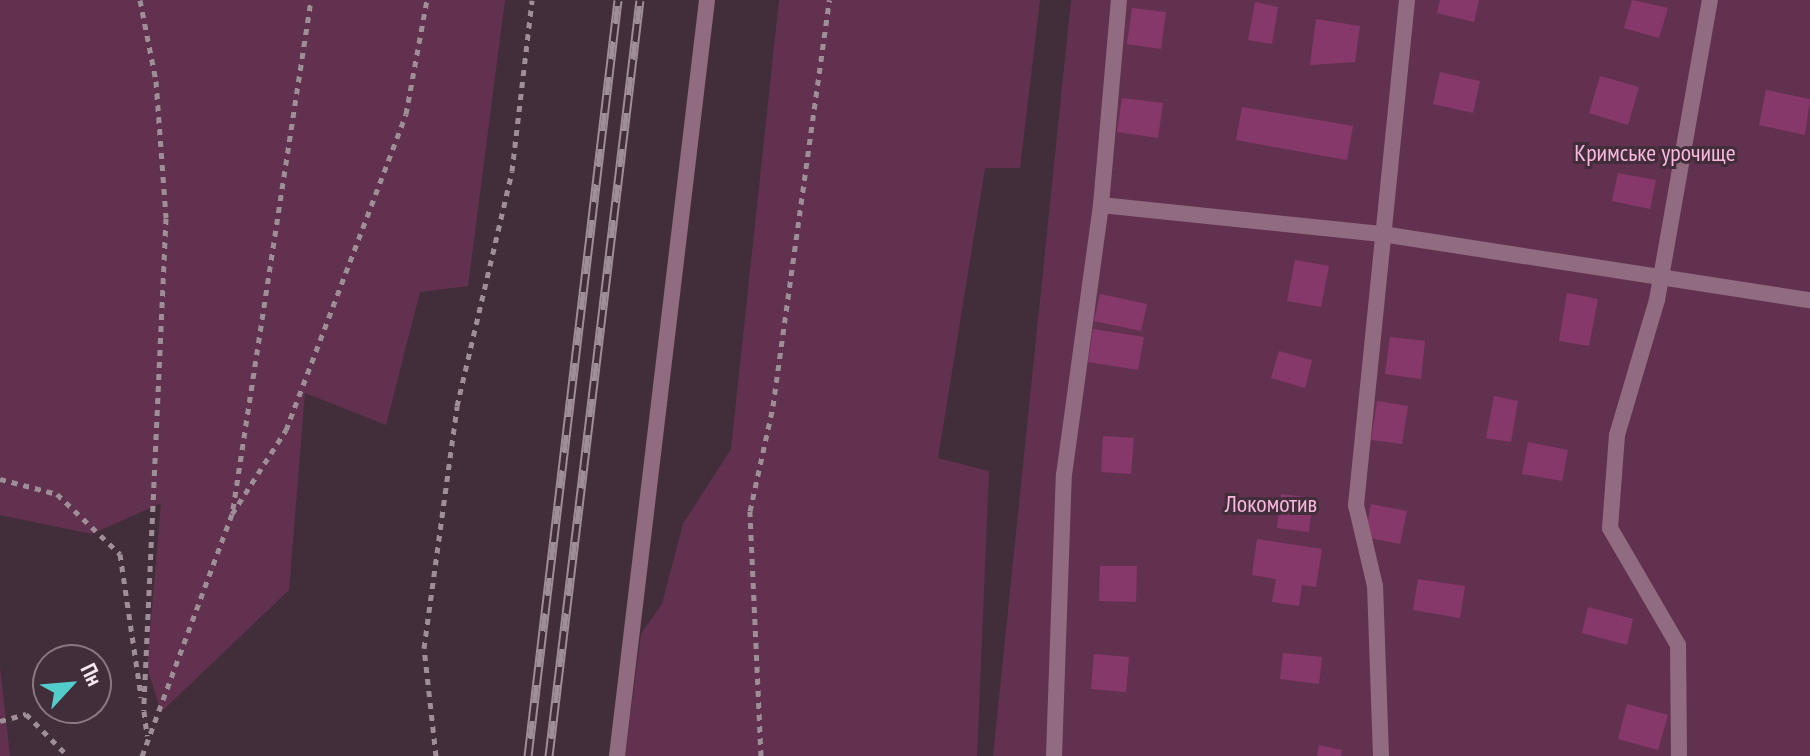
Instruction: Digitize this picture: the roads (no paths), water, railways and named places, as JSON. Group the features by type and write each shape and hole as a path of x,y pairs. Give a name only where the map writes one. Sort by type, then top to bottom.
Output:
{"lane":[{"path":"617,756 707,0"},
{"path":"1054,756 1064,475 1101,205 1119,0"},
{"path":"1381,756 1375,586 1356,505 1407,0"},
{"path":"1679,756 1678,645 1610,528 1617,435 1659,279 1710,0"},
{"path":"1101,205 1382,234 1810,300"}],"railway":[{"path":"528,756 618,0"},
{"path":"549,756 640,0"}],"park label":[{"name":"Кримське урочище","path":"1655,153"},
{"name":"Локомотив","path":"1271,504"}]}
